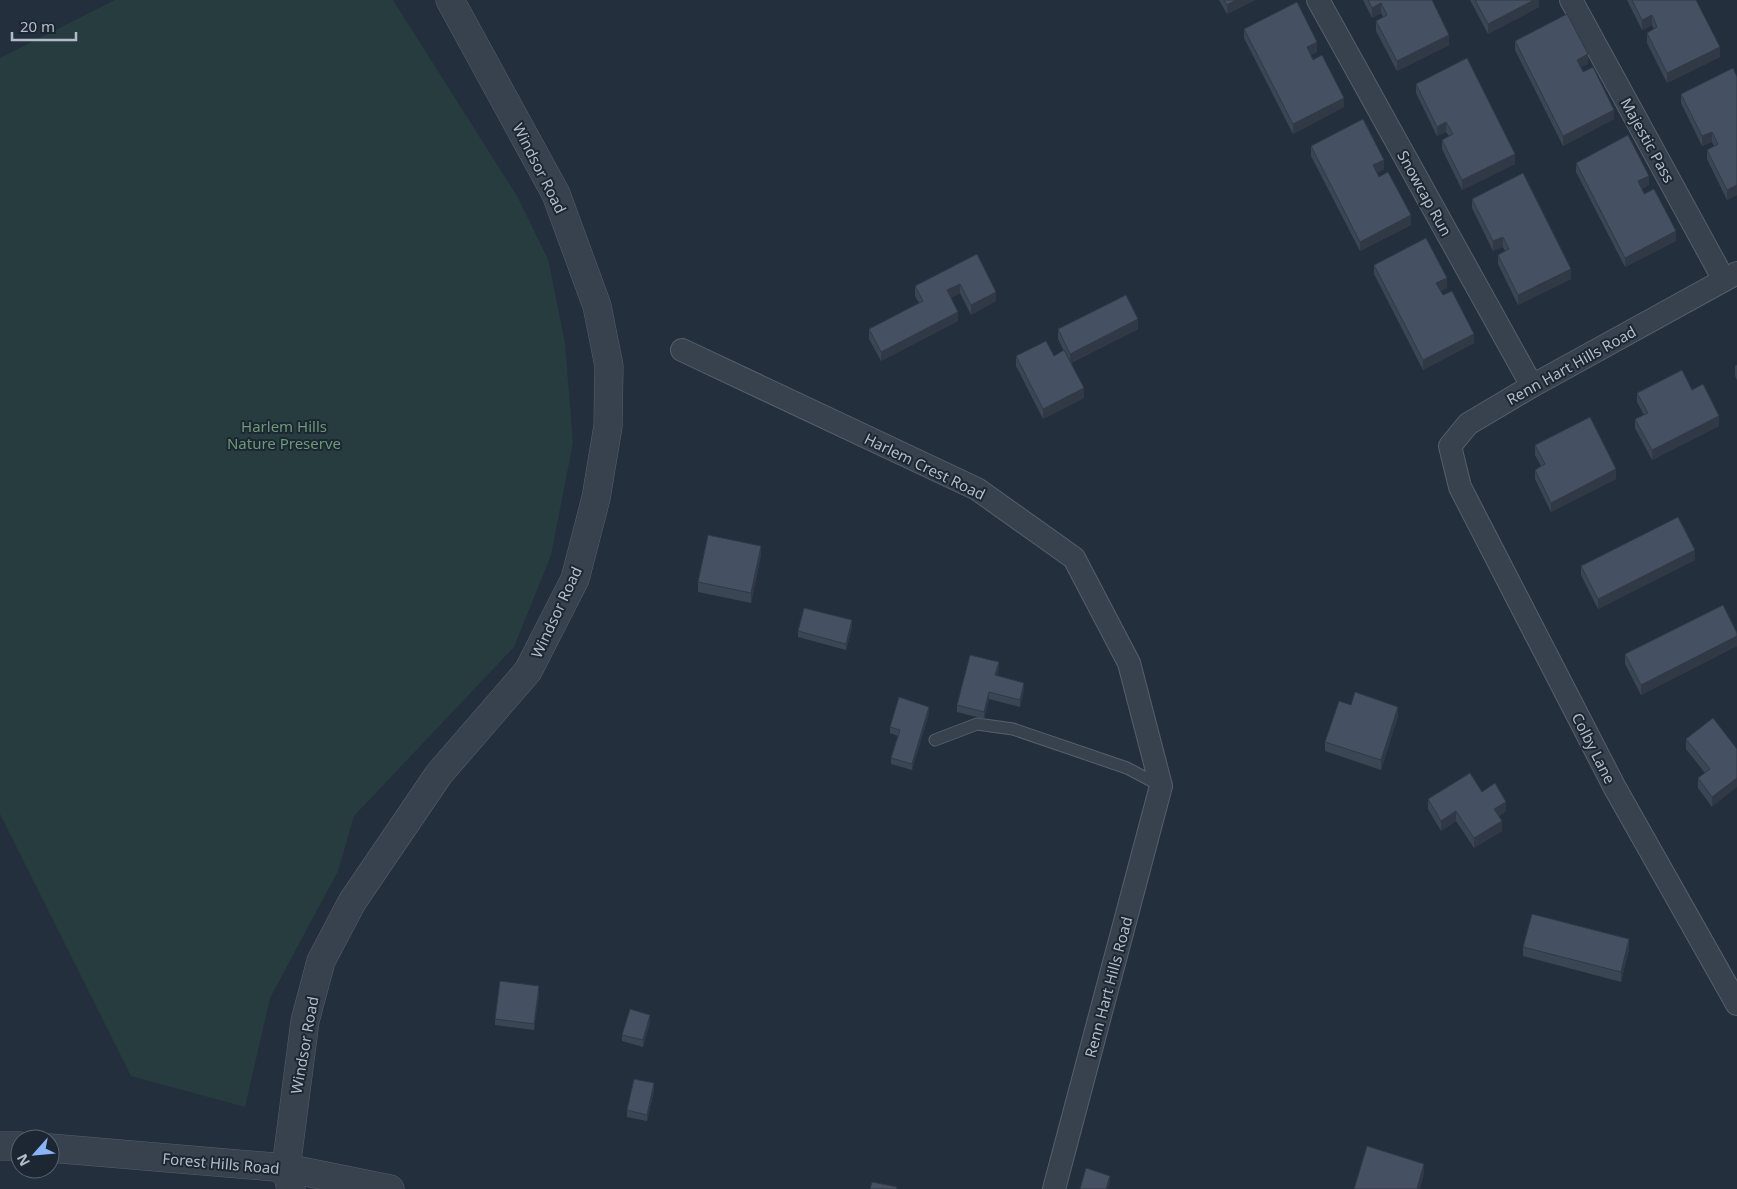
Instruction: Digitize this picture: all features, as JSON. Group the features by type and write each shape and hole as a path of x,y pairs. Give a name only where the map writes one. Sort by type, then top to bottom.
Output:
{"street":[{"name":"Windsor Road","path":"288,1179 305,1021 321,961 352,902 440,774 528,671 575,579 596,498 608,426 609,366 597,306 556,194 450,0"},
{"name":"Snowcap Run","path":"1318,0 1532,386"},
{"name":"Majestic Pass","path":"1572,0 1730,276"},
{"name":"Renn Hart Hills Road","path":"1460,487 1450,446 1468,424 1532,386 1730,276"},
{"name":"Harlem Crest Road","path":"682,350 976,489 1074,558 1129,663 1161,786"},
{"name":"Colby Lane","path":"1460,487 1615,788 1730,977 1737,1004"},
{"name":"Renn Hart Hills Road","path":"1054,1189 1161,786"},
{"name":"Forest Hills Road","path":"60,1149 288,1179 390,1189"}],"lane":[{"path":"935,740 977,724 1013,729 1127,768 1161,786"}],"green space":[{"name":"Harlem Hills Nature Preserve","path":"115,0 393,0 517,196 548,259 565,343 573,443 551,555 514,647 354,816 338,871 270,998 245,1107 131,1076 0,814 0,58"}],"building":[{"path":"1224,0 1236,0 1227,5"},
{"path":"1368,0 1432,0 1449,35 1397,61 1376,21 1387,15 1381,3 1372,8"},
{"path":"1475,0 1534,0 1488,24"},
{"path":"1632,0 1696,0 1720,47 1667,73 1647,33 1657,27 1652,15 1642,20"},
{"path":"1297,2 1317,42 1307,47 1313,60 1322,55 1344,98 1293,124 1244,29"},
{"path":"1567,14 1588,54 1577,60 1583,72 1593,67 1614,110 1563,136 1515,41"},
{"path":"1467,58 1515,154 1462,180 1442,140 1453,134 1446,122 1437,127 1416,84"},
{"path":"1733,68 1737,77 1737,185 1727,190 1707,150 1718,144 1712,132 1702,136 1681,94"},
{"path":"1363,119 1384,160 1373,165 1379,177 1388,172 1411,215 1360,242 1311,146"},
{"path":"1628,135 1649,176 1638,181 1644,194 1654,189 1676,231 1625,258 1576,163"},
{"path":"1523,173 1571,269 1518,295 1498,255 1509,249 1503,237 1493,241 1472,199"},
{"path":"1426,238 1447,278 1436,283 1443,295 1452,291 1474,334 1423,360 1374,265"},
{"path":"977,254 996,292 971,305 960,284 947,290 958,312 881,352 869,329 923,301 915,286"},
{"path":"1126,295 1138,319 1070,354 1058,329"},
{"path":"1046,341 1054,356 1064,350 1084,388 1043,409 1016,356"},
{"path":"1682,370 1692,390 1703,384 1719,416 1652,450 1635,419 1648,413 1637,393"},
{"path":"1590,417 1616,469 1551,503 1535,470 1545,464 1535,445"},
{"path":"1678,517 1695,550 1598,599 1581,566"},
{"path":"708,535 761,546 751,593 698,582"},
{"path":"1723,605 1737,636 1641,685 1625,654"},
{"path":"804,608 852,620 846,644 798,631"},
{"path":"970,655 999,662 995,675 1024,683 1020,700 989,692 984,712 957,705"},
{"path":"1355,692 1398,707 1381,760 1325,742 1339,701 1351,705"},
{"path":"899,697 929,707 912,764 891,758 900,730 890,727"},
{"path":"1713,718 1737,749 1737,778 1712,797 1698,778 1710,769 1686,739"},
{"path":"1470,773 1482,792 1495,783 1506,802 1494,809 1502,821 1474,838 1456,811 1441,821 1428,799"},
{"path":"1532,914 1629,939 1621,972 1523,947"},
{"path":"500,981 539,986 534,1024 495,1019"},
{"path":"630,1009 650,1015 643,1040 622,1035"},
{"path":"634,1079 654,1083 647,1115 627,1110"},
{"path":"1367,1146 1424,1164 1417,1189 1354,1189"},
{"path":"1086,1168 1110,1176 1106,1189 1080,1189"},
{"path":"872,1182 897,1187 896,1189 870,1189"}]}
